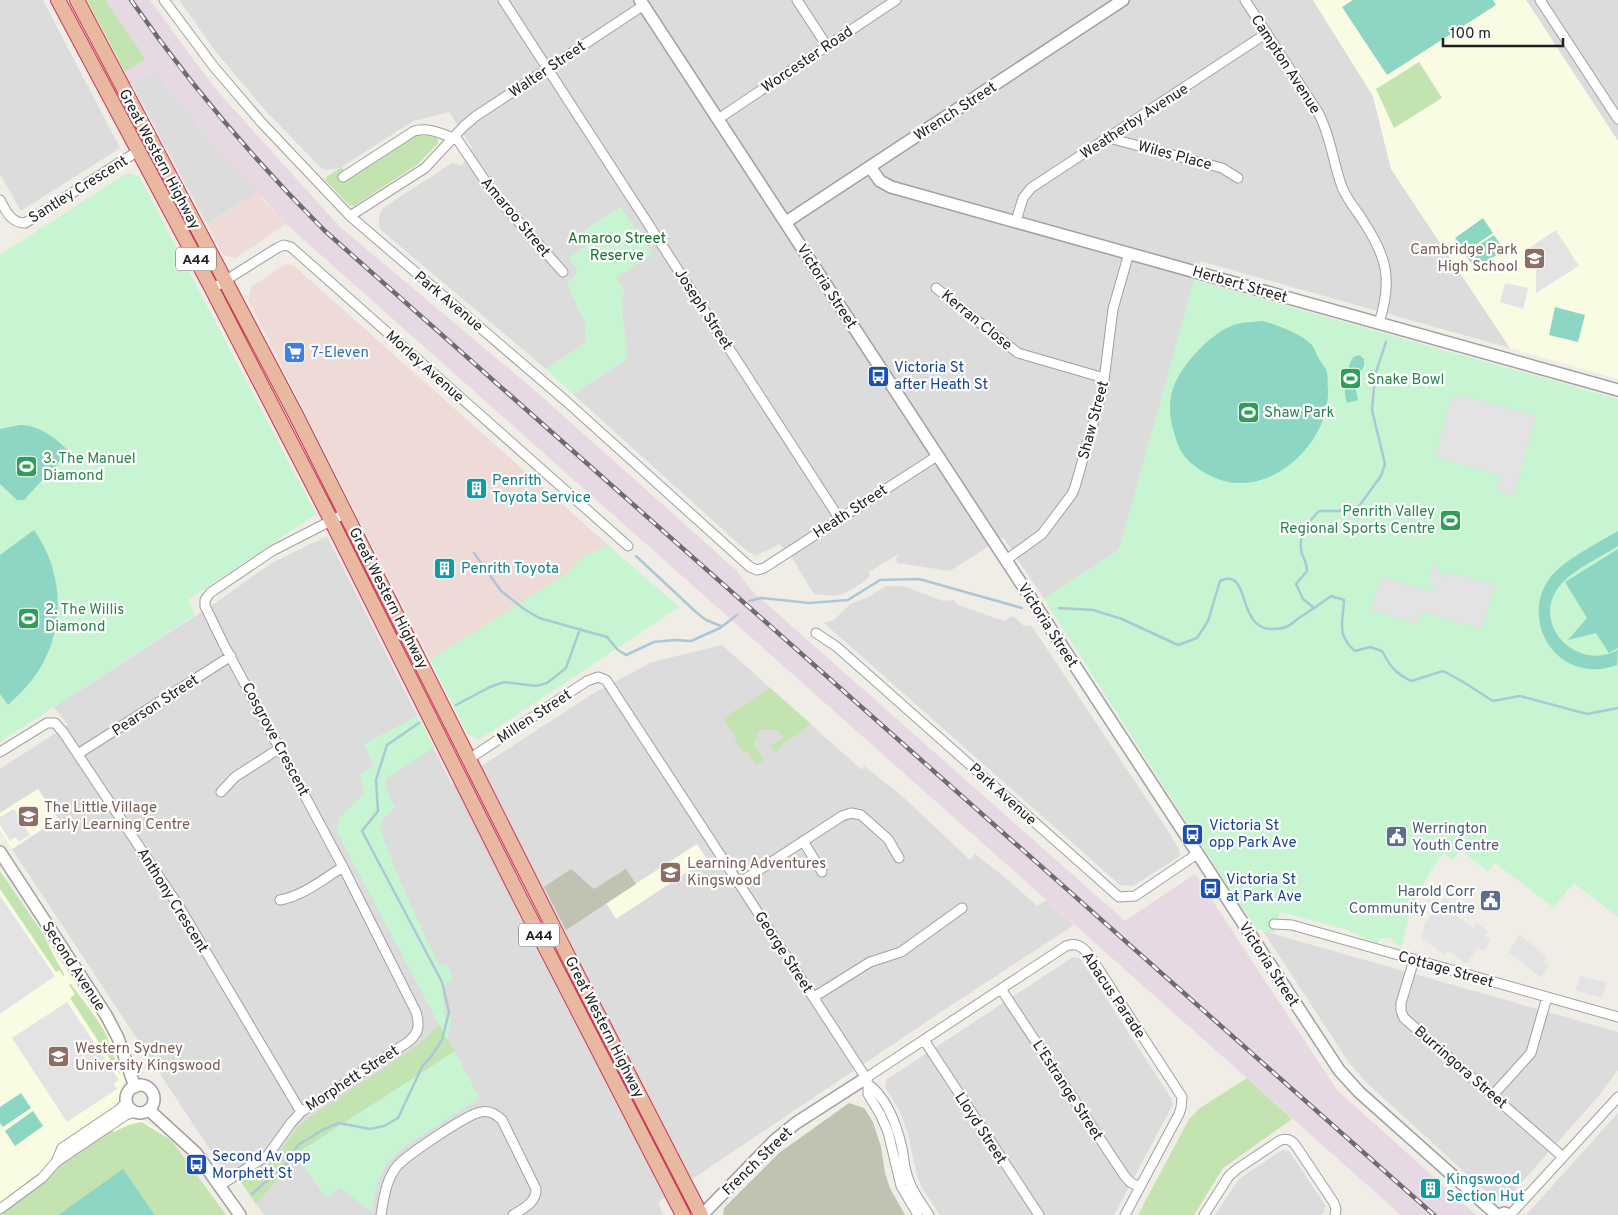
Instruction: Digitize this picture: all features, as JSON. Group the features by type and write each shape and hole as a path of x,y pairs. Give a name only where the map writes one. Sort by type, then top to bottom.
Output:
{"highway":[{"name":"Great Western Highway","path":"58,0 212,289 331,520 516,889 683,1215"},
{"name":"Great Western Highway","path":"77,0 346,512 580,981 702,1215"}],"street":[{"name":"Park Avenue","path":"164,0 197,45 249,108 350,216 574,408 746,564 757,570 764,568"},
{"name":"Joseph Street","path":"503,0 839,518"},
{"path":"797,0 827,46"},
{"name":"Worcester Road","path":"718,119 896,0"},
{"name":"Wrench Street","path":"786,222 1123,0"},
{"name":"Campton Avenue","path":"1245,0 1322,118 1343,189 1374,238 1381,253 1385,268 1387,290 1379,323"},
{"path":"1540,0 1618,119"},
{"name":"Walter Street","path":"350,216 425,168 471,120 548,69 642,2"},
{"name":"Victoria Street","path":"642,2 1339,1070 1359,1092 1498,1215"},
{"name":"Weatherby Avenue","path":"1016,221 1023,198 1029,190 1267,33"},
{"path":"343,177 414,131 428,130 454,137"},
{"name":"Amaroo Street","path":"454,137 494,194 563,272"},
{"name":"Wiles Place","path":"1110,138 1222,168 1238,178"},
{"name":"Santley Crescent","path":"0,200 13,220 25,223 138,152"},
{"name":"Herbert Street","path":"870,167 880,181 886,185 1618,390"},
{"name":"Morley Avenue","path":"212,289 277,248 284,245 291,247 628,546"},
{"name":"Shaw Street","path":"1006,560 1042,534 1074,491 1104,378 1113,309 1129,253"},
{"name":"Kerran Close","path":"936,288 1018,353 1104,378"},
{"name":"Heath Street","path":"764,568 937,456"},
{"name":"Cosgrove Crescent","path":"346,512 272,551 213,591 204,602 205,608 343,867 416,1012 419,1021 418,1029"},
{"name":"Park Avenue","path":"816,633 837,647 1119,897 1135,896 1197,854"},
{"name":"Pearson Street","path":"78,754 231,656"},
{"name":"Millen Street","path":"469,759 582,684 593,678 602,677"},
{"name":"George Street","path":"602,677 610,684 867,1081"},
{"name":"Anthony Crescent","path":"0,752 44,724 49,722 55,723 59,727 180,908 301,1112"},
{"path":"221,792 235,777 280,748"},
{"path":"739,883 842,816 853,812 861,815 888,839 899,858"},
{"path":"803,841 822,872"},
{"name":"Second Avenue","path":"0,852 106,1015 118,1038 135,1087"},
{"path":"280,900 299,894 343,867"},
{"path":"814,997 870,962 901,952 962,908"},
{"name":"Cottage Street","path":"1274,924 1292,925 1618,1017"},
{"name":"Abacus Parade","path":"867,1081 924,1040 1070,945 1080,946 1090,956 1182,1097 1182,1108 1125,1215"},
{"name":"Burringora Street","path":"1414,960 1401,1002 1401,1011 1404,1018 1563,1157"},
{"name":"L'Estrange Street","path":"1001,989 1124,1175 1130,1182 1139,1187"},
{"path":"1493,1095 1531,1053 1547,997"},
{"name":"Morphett Street","path":"220,1186 268,1155 301,1112 408,1042 418,1029"},
{"name":"Lloyd Street","path":"924,1040 1039,1215"},
{"path":"867,1081 868,1094 888,1132 901,1186 918,1215"},
{"path":"867,1081 891,1114 897,1128 907,1176 914,1192 929,1215"},
{"name":"French Street","path":"702,1215 775,1140 796,1123 867,1081"},
{"path":"56,1162 126,1115 149,1110 154,1103 153,1095 144,1086 135,1087 128,1094 127,1102 134,1112"},
{"path":"1498,1215 1504,1213 1510,1215 1618,1097"},
{"path":"0,1209 35,1184 48,1172 56,1162 62,1148 117,1111 127,1102"},
{"path":"149,1110 196,1152 240,1215"},
{"path":"382,1215 387,1186 398,1165 469,1116 484,1111 495,1114 502,1120 534,1184 536,1194 532,1201 514,1215"},
{"path":"1204,1215 1225,1181 1234,1172 1284,1139 1290,1140 1296,1146 1334,1203 1335,1215"}],"shaded area":[{"path":"0,0 43,0 120,148 21,211 0,174"},
{"path":"105,0 150,0 220,94 339,226 540,395 737,571 751,590 1125,921 1195,874 1337,1090 1476,1215 1401,1215 286,224 196,123 155,71 132,85 125,72 146,59"},
{"path":"179,0 1313,0 1373,96 1391,169 1510,348 1200,261 1119,550 1044,599 1003,537 950,571 897,563 896,557 898,554 869,572 870,576 862,583 845,593 836,596 814,594 792,558 780,544 755,556 741,546 573,394 627,359 621,298 616,278 621,207 585,230 592,242 569,258 577,268 576,275 567,284 585,322 586,343 546,369 382,231 379,226 379,216 383,208 452,163 462,166 472,148 449,112 413,121 340,168 327,170 321,168 264,109 216,52"},
{"name":"Cambridge Park High School","path":"1313,0 1526,0 1618,141 1618,379 1510,348 1391,169 1373,96"},
{"path":"1526,0 1618,0 1618,141"},
{"path":"155,71 196,123 258,191 207,224 132,85"},
{"path":"258,191 264,201 286,224 236,258 223,255 207,224"},
{"path":"1556,230 1579,266 1536,293 1536,271 1526,250"},
{"path":"286,264 293,265 608,545 581,558 568,573 430,660 248,300 251,287"},
{"path":"1505,283 1528,288 1523,309 1500,302"},
{"path":"1462,395 1536,416 1514,496 1496,491 1500,475 1435,457 1450,402 1455,397"},
{"path":"327,536 452,785 594,693 652,662 722,645 862,770 864,766 902,796 970,860 975,854 1037,906 1046,900 1074,925 658,1202 663,1215 264,1215 231,1168 228,1170 222,1168 12,849 58,819 38,789 0,813 0,769 68,725 54,707 220,600 270,564"},
{"path":"1433,563 1438,565 1437,571 1446,578 1448,572 1495,584 1482,629 1423,612 1418,624 1371,610 1381,577 1434,592 1430,575"},
{"path":"886,586 904,586 943,601 953,600 959,605 1004,621 1013,616 1024,626 1031,625 1170,834 1180,851 1180,856 1133,886 1120,885 824,623 834,620 850,604 868,597"},
{"name":"The Little Village Early Learning Centre","path":"38,789 58,819 12,849 0,830 0,813"},
{"path":"14,809 30,835 19,842 15,837 10,841 0,825 0,817"},
{"name":"Learning Adventures Kingswood","path":"697,844 707,859 616,919 606,903"},
{"path":"571,869 594,889 626,869 636,884 566,930 544,887"},
{"name":"Western Sydney University Kingswood","path":"0,871 112,1039 124,1075 123,1101 134,1118 141,1119 170,1140 225,1215 0,1215"},
{"path":"0,896 55,976 0,1014"},
{"path":"1444,898 1456,907 1452,913 1473,928 1477,923 1488,931 1485,936 1490,940 1486,948 1483,951 1478,948 1466,964 1448,950 1444,955 1421,937 1424,932 1425,923"},
{"path":"1263,931 1618,1032 1618,1070 1597,1098 1505,1201 1496,1201 1367,1083 1350,1064"},
{"path":"1520,935 1547,957 1544,961 1549,966 1540,977 1508,952"},
{"path":"1073,957 1080,958 1171,1098 1173,1104 1170,1110 1114,1215 940,1215 922,1188 917,1176 908,1134 900,1112 885,1087 886,1080"},
{"path":"1580,976 1607,983 1602,998 1576,990"},
{"path":"67,1002 119,1080 114,1084 117,1089 67,1122 12,1038"},
{"path":"849,1103 864,1108 873,1122 881,1147 885,1173 890,1188 905,1215 723,1215 724,1208 779,1153"},
{"path":"1618,1113 1618,1215 1526,1215"},
{"path":"1282,1150 1289,1151 1325,1205 1324,1212 1320,1215 1215,1215 1239,1179"}],"green space":[{"path":"87,0 105,0 146,59 125,72"},
{"path":"1353,0 1493,0 1496,5 1387,75 1342,7"},
{"path":"1419,62 1442,98 1394,128 1376,89"},
{"path":"417,135 434,137 438,139 438,143 418,164 354,206 349,205 322,177 327,180 326,177 342,167 344,171 340,174 345,182"},
{"path":"127,173 139,176 316,514 188,600 195,615 0,742 0,255"},
{"name":"Amaroo Street Reserve","path":"621,207 652,254 616,278 626,294 621,298 627,359 573,394 546,369 586,343 585,322 567,284 576,275 577,268 568,258 592,243 585,231"},
{"path":"1483,218 1493,233 1465,252 1455,238"},
{"path":"1494,235 1504,250 1475,269 1465,254"},
{"path":"1194,280 1618,399 1618,917 1574,883 1553,907 1495,863 1488,872 1461,850 1453,860 1444,853 1432,868 1411,908 1401,948 1390,937 1380,939 1377,943 1345,929 1280,912 1274,933 1257,929 1236,899 1044,599 1119,550"},
{"path":"1555,307 1585,315 1578,342 1549,335"},
{"name":"Shaw Park","path":"1263,321 1282,327 1312,345 1327,373 1326,411 1318,431 1305,450 1289,465 1270,476 1250,482 1228,482 1202,471 1189,461 1182,452 1171,420 1171,397 1186,364 1205,343 1227,328 1237,324"},
{"name":"Snake Bowl","path":"1359,355 1364,359 1364,365 1355,386 1358,400 1347,403 1345,391 1346,374 1353,357"},
{"name":"3. The Manuel Diamond","path":"20,425 47,433 69,451 24,500 17,500 0,484 0,429"},
{"name":"2. The Willis Diamond","path":"34,530 52,566 58,605 56,625 43,663 32,680 8,705 0,694 0,555"},
{"path":"1618,531 1618,546 1570,576 1558,588 1551,602 1550,617 1555,630 1563,642 1574,650 1588,655 1603,655 1618,650 1617,665 1597,669 1575,666 1562,659 1552,649 1544,636 1540,623 1539,608 1542,593 1549,579 1562,566"},
{"path":"608,545 679,607 480,739 468,735 430,660 567,573 581,558"},
{"path":"1618,549 1618,648 1609,653 1596,633 1568,640 1587,618 1565,582"},
{"path":"770,688 811,724 779,747 780,749 775,753 770,746 783,738 778,730 759,730 754,744 764,760 756,765 746,750 743,752 734,738 736,737 723,718"},
{"path":"418,716 434,748 386,779 387,791 395,807 382,820 380,829 400,881 440,966 446,963 454,979 442,987 445,1015 452,1017 447,1040 336,830 340,817 364,793 360,774 374,766 364,744"},
{"path":"0,871 43,934 64,977 59,970 56,972 0,889"},
{"path":"71,984 106,1034 121,1076 70,998 75,994 69,985"},
{"path":"439,1025 455,1051 296,1154 298,1157 256,1204 241,1182 274,1160 297,1128 308,1118 417,1046"},
{"path":"455,1051 479,1098 404,1147 389,1161 377,1184 372,1212 340,1188 326,1198 296,1154"},
{"path":"1247,1078 1292,1119 1223,1168 1194,1215 1138,1215 1189,1119 1200,1108"},
{"path":"21,1093 31,1108 3,1127 0,1123 0,1107"},
{"path":"33,1111 43,1126 15,1146 5,1131"},
{"path":"142,1122 172,1141 226,1215 155,1215 123,1170 58,1215 2,1215 2,1212 45,1181 58,1166 111,1129 114,1132 128,1125"},
{"path":"123,1169 155,1215 58,1215"}],"waterway":[{"path":"1314,608 1303,599 1296,584 1307,571 1302,555 1301,537 1311,519 1319,511 1339,511 1359,506 1381,476 1385,464 1372,410 1375,375 1386,342"},
{"path":"474,553 501,591 524,609 539,618 607,637 618,650 626,655 654,642 691,641 720,628 737,615"},
{"path":"636,556 697,613 706,620 721,626"},
{"path":"749,601 761,598 809,603 848,600 880,580 919,579 1022,608"},
{"path":"1059,608 1093,610 1122,619 1178,645 1197,638 1208,621 1220,581 1230,579 1236,582 1241,589 1253,619 1260,626 1271,629 1280,629 1288,626 1331,596 1344,600 1342,628 1349,645 1355,651 1370,647 1382,651 1394,669 1411,681 1443,671 1493,701 1520,696 1587,714 1618,708"},
{"path":"456,705 490,687 504,682 536,686 547,683 566,668 580,629"},
{"path":"252,1194 286,1164 298,1145 324,1129 339,1123 370,1129 384,1126 398,1118 423,1065 442,1040 449,1012 442,982 362,831 378,811 376,780 387,745 419,723"}],"railway":[{"path":"131,0 176,62 223,120 272,176 325,231 1434,1215"}],"place":[{"name":"Cambridge Park High School","path":"1534,258"},
{"name":"7-Eleven","path":"295,352"},
{"name":"Victoria St after Heath St","path":"878,376"},
{"name":"Snake Bowl","path":"1351,379"},
{"name":"Shaw Park","path":"1248,412"},
{"name":"3. The Manuel Diamond","path":"27,467"},
{"name":"Penrith Toyota Service","path":"476,489"},
{"name":"Penrith Valley Regional Sports Centre","path":"1451,520"},
{"name":"Penrith Toyota","path":"445,568"},
{"name":"2. The Willis Diamond","path":"29,618"},
{"name":"The Little Village Early Learning Centre","path":"28,816"},
{"name":"Victoria St opp Park Ave","path":"1193,834"},
{"name":"Werrington Youth Centre","path":"1396,837"},
{"name":"Learning Adventures Kingswood","path":"671,872"},
{"name":"Victoria St at Park Ave","path":"1210,888"},
{"name":"Harold Corr Community Centre","path":"1491,900"},
{"name":"Western Sydney University Kingswood","path":"59,1057"},
{"name":"Second Av opp Morphett St","path":"196,1165"},
{"name":"Kingswood Section Hut","path":"1430,1188"}]}
